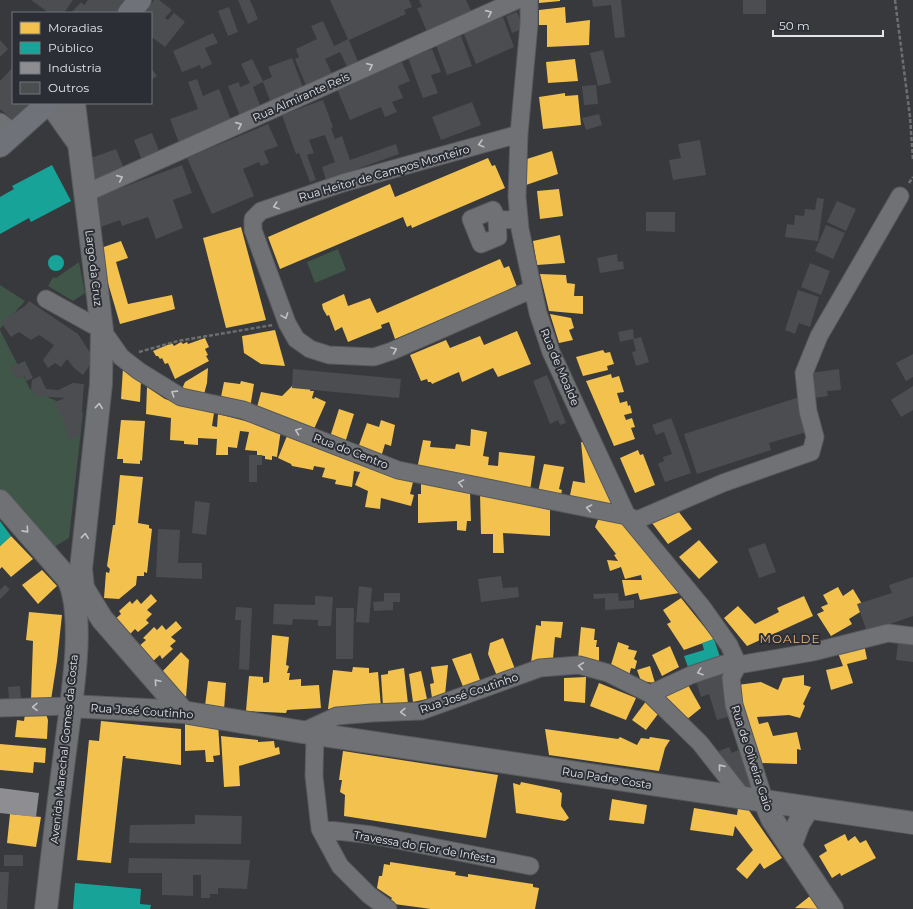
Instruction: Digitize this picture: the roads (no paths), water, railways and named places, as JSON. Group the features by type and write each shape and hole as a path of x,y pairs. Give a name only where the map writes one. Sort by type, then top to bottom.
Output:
{"main road":[{"path":"130,12 140,0"},
{"path":"5,134 48,104"}],"street":[{"name":"Rua Almirante Reis","path":"84,194 517,0"},
{"name":"Rua de Moalde","path":"529,0 529,24 519,134 517,197 519,219 538,313 551,352 627,516 702,607 729,645 738,665"},
{"name":"Largo da Cruz","path":"50,104 77,142"},
{"name":"Largo da Cruz","path":"74,104 77,142 102,330"},
{"name":"Rua Heitor de Campos Monteiro","path":"519,134 343,182 261,211 253,219 253,230 287,323 296,340 310,349 329,355 374,357 392,351 533,289"},
{"name":"Rua do Centro","path":"102,330 121,357 139,371 181,397 243,410 398,470 627,516 637,520 723,483 812,452 815,437 808,411 804,373 818,336 900,196"},
{"path":"497,220 519,219"},
{"name":"Largo da Cruz","path":"46,300 102,330"},
{"name":"Avenida Marechal Gomes da Costa","path":"46,909 70,706 77,626 78,589 83,557 102,384 102,330"},
{"path":"0,501 59,566 183,712"},
{"path":"59,566 83,557"},
{"path":"77,626 89,618 102,618"},
{"path":"650,694 691,675 724,664 738,665 813,652 888,633 913,636"},
{"name":"Rua José Coutinho","path":"0,708 70,706 183,712 308,733 337,716 372,713 421,712 540,668 579,664 608,673 650,694 700,742 744,799"},
{"name":"Rua de Oliveira Gaio","path":"738,665 731,678 734,705 765,802 772,819 832,909"},
{"path":"308,733 320,829 340,866 369,895 388,909"},
{"name":"Rua Padre Costa","path":"308,733 913,823"},
{"path":"790,847 799,824 808,808"},
{"name":"Travessa do Flor de Infesta","path":"320,829 372,835 530,866"}],"district":[{"name":"MOALDE","path":"790,638"}]}
